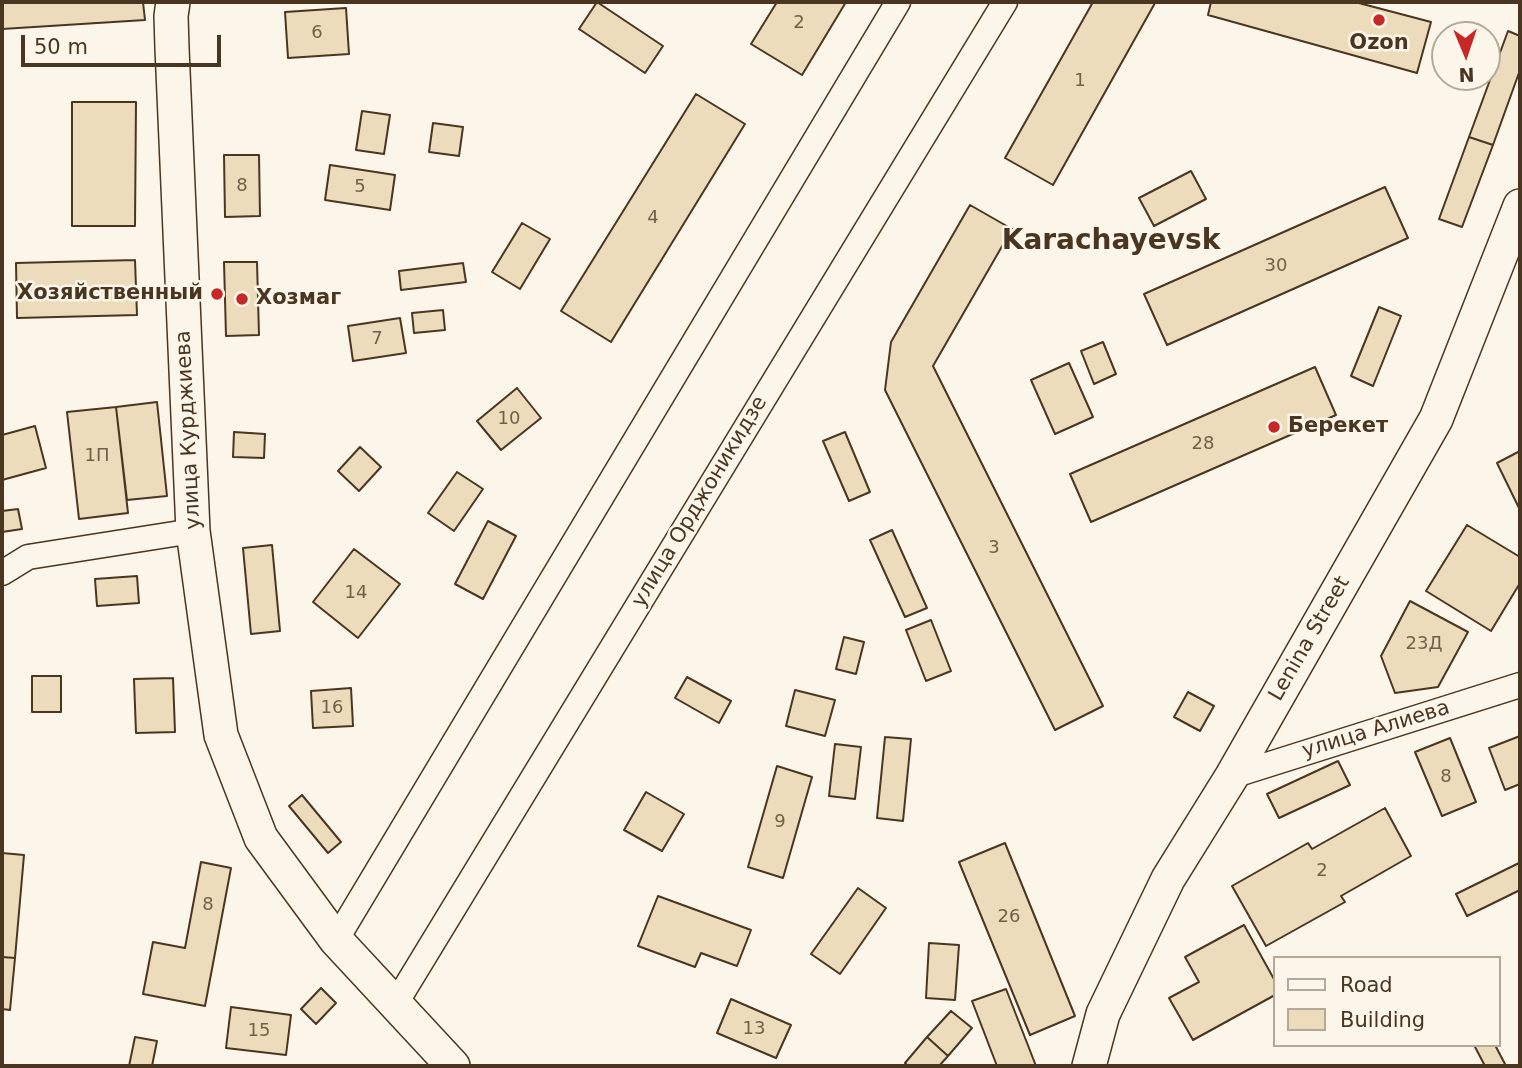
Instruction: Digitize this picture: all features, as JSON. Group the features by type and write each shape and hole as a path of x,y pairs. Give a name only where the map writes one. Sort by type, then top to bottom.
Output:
{"street":[{"name":"улица Курджиева","path":"173,2 172,37 194,531 221,735 261,838 336,940"},
{"path":"453,1066 336,940 898,2"},
{"name":"улица Орджоникидзе","path":"396,1003 1004,2"},
{"name":"Lenina Street","path":"1089,1066 1103,1014 1168,879 1232,776 1436,419 1520,206"},
{"path":"2,573 28,557 194,531"},
{"name":"улица Алиева","path":"1232,776 1520,685"}],"building":[{"path":"2,2 143,2 145,20 2,29"},
{"path":"597,2 663,46 645,73 579,29"},
{"path":"777,2 846,2 802,75 751,44"},
{"path":"1093,2 1155,3 1053,185 1005,158"},
{"path":"1211,2 1355,2 1431,22 1417,73 1208,15"},
{"path":"346,8 349,54 288,58 285,12"},
{"path":"1508,31 1520,36 1520,70 1493,145 1469,137 1486,91 1501,91 1501,50"},
{"path":"696,94 745,124 611,342 561,311"},
{"path":"72,102 136,102 135,226 72,226"},
{"path":"362,111 390,115 384,154 356,150"},
{"path":"433,123 463,127 459,156 429,152"},
{"path":"1469,137 1493,145 1462,227 1439,219"},
{"path":"224,155 259,155 260,216 225,217"},
{"path":"330,165 395,175 390,210 325,200"},
{"path":"1191,171 1206,199 1154,226 1139,198"},
{"path":"1385,187 1408,238 1167,345 1144,294"},
{"path":"970,205 1012,229 933,366 1103,706 1055,730 885,390 891,342"},
{"path":"522,223 550,239 520,289 492,272"},
{"path":"135,260 137,315 17,318 16,263"},
{"name":"Хозмаг","path":"224,262 257,262 259,335 226,336"},
{"path":"463,263 466,282 401,290 399,271"},
{"path":"1379,307 1401,316 1373,386 1351,376"},
{"path":"443,310 445,330 414,333 412,313"},
{"path":"400,318 406,353 353,361 348,326"},
{"path":"1103,342 1116,374 1094,384 1081,351"},
{"path":"1069,363 1093,417 1055,434 1031,380"},
{"path":"1315,367 1336,415 1091,522 1070,474"},
{"path":"517,388 541,418 501,450 477,421"},
{"path":"157,402 167,496 127,500 116,407"},
{"path":"116,407 128,513 79,519 67,412"},
{"path":"35,426 46,468 2,480 2,435"},
{"path":"234,432 265,434 264,458 233,457"},
{"path":"845,432 870,492 849,501 823,441"},
{"path":"360,447 381,467 359,491 338,471"},
{"path":"1520,451 1520,510 1497,463"},
{"path":"457,472 483,489 454,531 428,513"},
{"path":"18,509 22,529 2,532 2,511"},
{"path":"488,521 516,536 483,599 455,584"},
{"path":"1467,525 1520,557 1520,583 1491,631 1426,591"},
{"path":"892,530 927,608 905,617 870,540"},
{"path":"272,545 280,631 251,634 243,548"},
{"path":"354,549 400,584 358,638 313,602"},
{"path":"137,576 139,603 97,606 95,579"},
{"path":"1410,601 1468,632 1438,687 1395,693 1381,656"},
{"path":"931,620 951,671 926,681 906,630"},
{"path":"844,637 864,642 856,674 836,669"},
{"path":"32,676 61,676 61,712 32,712"},
{"path":"687,677 731,701 719,723 675,698"},
{"path":"173,678 175,732 136,733 134,679"},
{"path":"351,688 353,726 313,728 311,691"},
{"path":"795,690 835,700 825,736 786,726"},
{"path":"1188,692 1214,706 1200,731 1174,717"},
{"path":"1520,736 1520,784 1505,790 1489,748"},
{"path":"885,737 911,739 903,821 877,818"},
{"path":"1450,738 1476,802 1442,816 1415,752"},
{"path":"835,744 861,747 855,799 829,796"},
{"path":"1338,761 1350,785 1279,818 1267,794"},
{"path":"777,766 812,777 783,878 748,867"},
{"path":"646,792 684,814 662,851 624,830"},
{"path":"302,795 341,842 328,853 289,806"},
{"path":"1385,808 1411,856 1341,896 1345,902 1266,946 1232,886 1308,843 1312,849"},
{"path":"1005,843 1075,1016 1030,1035 959,862"},
{"path":"2,853 24,855 15,958 2,957"},
{"path":"201,862 231,868 205,1006 143,994 153,942 185,948"},
{"path":"1519,863 1520,890 1467,916 1456,894"},
{"path":"858,888 886,908 840,974 811,954"},
{"path":"658,896 751,930 737,966 701,953 695,967 638,946"},
{"path":"1244,925 1274,979 1274,996 1193,1040 1169,998 1199,982 1185,957"},
{"path":"929,943 959,945 955,1000 926,998"},
{"path":"2,957 15,958 10,1010 2,1009"},
{"path":"321,988 336,1003 316,1024 301,1009"},
{"path":"1006,989 1036,1066 997,1066 972,1001"},
{"path":"731,999 791,1025 776,1058 717,1033"},
{"path":"231,1007 291,1015 286,1055 226,1048"},
{"path":"951,1011 972,1028 948,1056 927,1037"},
{"path":"135,1037 157,1041 152,1066 129,1066"},
{"path":"927,1037 948,1056 939,1066 908,1066 905,1063"},
{"path":"1475,1047 1496,1047 1506,1066 1485,1066"}],"place":[{"name":"Ozon","path":"1379,20"},
{"name":"Хозяйственный","path":"217,294"},
{"name":"Хозмаг","path":"242,299"},
{"name":"Берекет","path":"1274,427"}],"district":[{"name":"Karachayevsk","path":"1111,242"}]}
